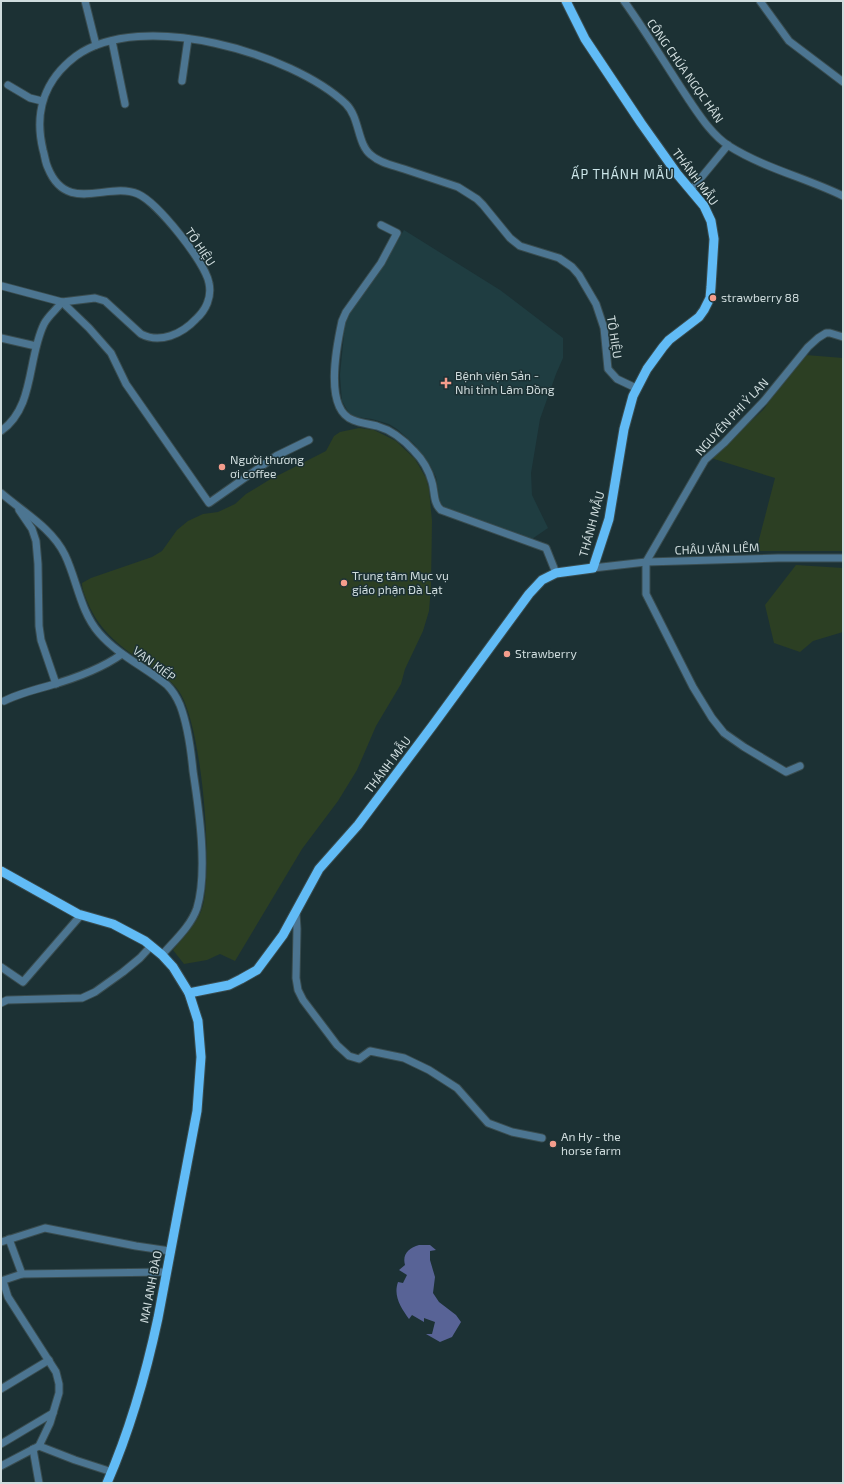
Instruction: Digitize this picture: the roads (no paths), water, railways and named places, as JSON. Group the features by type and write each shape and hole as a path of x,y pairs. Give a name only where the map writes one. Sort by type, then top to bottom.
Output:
{"main road":[{"name":"THÁNH MẪU","path":"189,993 228,985 241,980 257,970 276,947 319,869 363,818 529,594 542,580 556,573 593,568 609,519 624,429 636,388 647,369 663,347 669,340 699,317 710,298 714,239 711,221 704,206 659,148 585,39 566,1"},
{"name":"MAI ANH ĐÀO","path":"1,871 81,915 113,924 138,937 151,946 162,955 177,972 189,993 198,1021 201,1057 197,1112 152,1348 127,1434 108,1483"}],"street":[{"path":"85,1 96,45"},
{"name":"CÔNG CHÚA NGỌC HÂN","path":"624,1 669,71 701,116 720,139 728,145 777,169 843,196"},
{"path":"760,1 789,41 814,62 843,82"},
{"name":"TÔ HIỆU","path":"62,302 85,298 100,299 110,305 140,334 146,337 160,338 179,333 196,320 203,312 207,304 210,286 206,274 197,259 162,212 146,199 137,194 126,192 93,194 74,193 67,190 55,180 47,167 41,142 40,113 42,101 48,89 63,68 78,55 96,45 142,35 209,42 243,51 285,66 314,82 341,100 352,112 366,151 371,155 386,164 463,190 476,198 510,238 520,246 551,254 565,261 579,275 596,304 604,328 608,369 617,379 636,388"},
{"path":"182,81 188,39"},
{"path":"112,41 125,104"},
{"path":"8,85 30,98 42,101"},
{"path":"691,190 728,145"},
{"path":"381,225 397,233 381,262 346,312 342,321 334,382 336,398 341,411 352,420 389,430 406,442 415,451 425,465 431,477 436,504 441,510 546,548 556,573"},
{"path":"2,286 62,302 89,328 111,353 126,384 209,503 276,456 309,440"},
{"path":"1,432 14,421 20,410 26,394 36,346 44,324 62,302"},
{"name":"NGUYÊN PHI Ỷ LAN","path":"646,562 704,460 724,443 764,401 808,347 818,338 826,333 843,337"},
{"path":"1,338 36,346"},
{"name":"VẠN KIẾP","path":"1,494 47,531 59,545 71,568 82,602 93,625 107,641 122,654 161,680 173,692 180,705 190,750 200,822 201,859 199,896 195,913 162,955"},
{"path":"17,506 32,529 36,542 38,564 39,626 41,640 56,684"},
{"name":"CHÂU VĂN LIÊM","path":"593,568 646,562 778,558 843,558"},
{"path":"646,562 646,594 654,613 665,630 693,687 712,718 724,733 744,747 786,772 800,766"},
{"path":"4,700 87,673 122,654"},
{"path":"296,913 296,978 298,990 303,1000 337,1045 349,1056 359,1059 370,1051 404,1058 429,1070 457,1088 488,1123 512,1132 542,1138"},
{"path":"1,967 23,982 81,915"},
{"path":"1,1003 7,1000 82,998 95,992 123,972 140,958 151,946"},
{"path":"1,1242 46,1228 136,1246 170,1251"},
{"path":"9,1239 22,1274"},
{"path":"1,1466 36,1447 46,1434 59,1393 59,1384 56,1372 8,1297 2,1281 22,1274 166,1272"},
{"path":"1,1389 49,1360"},
{"path":"1,1444 53,1413"},
{"path":"36,1447 112,1472"},
{"path":"36,1447 39,1483"}],"water":[{"path":"419,1245 430,1245 436,1250 430,1251 430,1260 435,1277 433,1293 439,1302 456,1315 461,1322 452,1337 440,1342 426,1334 432,1334 435,1322 424,1318 424,1322 412,1315 409,1319 397,1297 396,1292 398,1282 403,1283 407,1275 399,1270 405,1265 405,1255 409,1250"}],"place":[{"name":"strawberry 88","path":"713,298"},
{"name":"Bệnh viện Sản - Nhi tỉnh Lâm Đồng","path":"446,383"},
{"name":"Người thương ơi coffee","path":"222,467"},
{"name":"Trung tâm Mục vụ giáo phận Đà Lạt","path":"344,583"},
{"name":"Strawberry","path":"507,654"},
{"name":"An Hy - the horse farm","path":"553,1144"}],"district":[{"name":"ẤP THÁNH MẪU","path":"623,174"}]}
